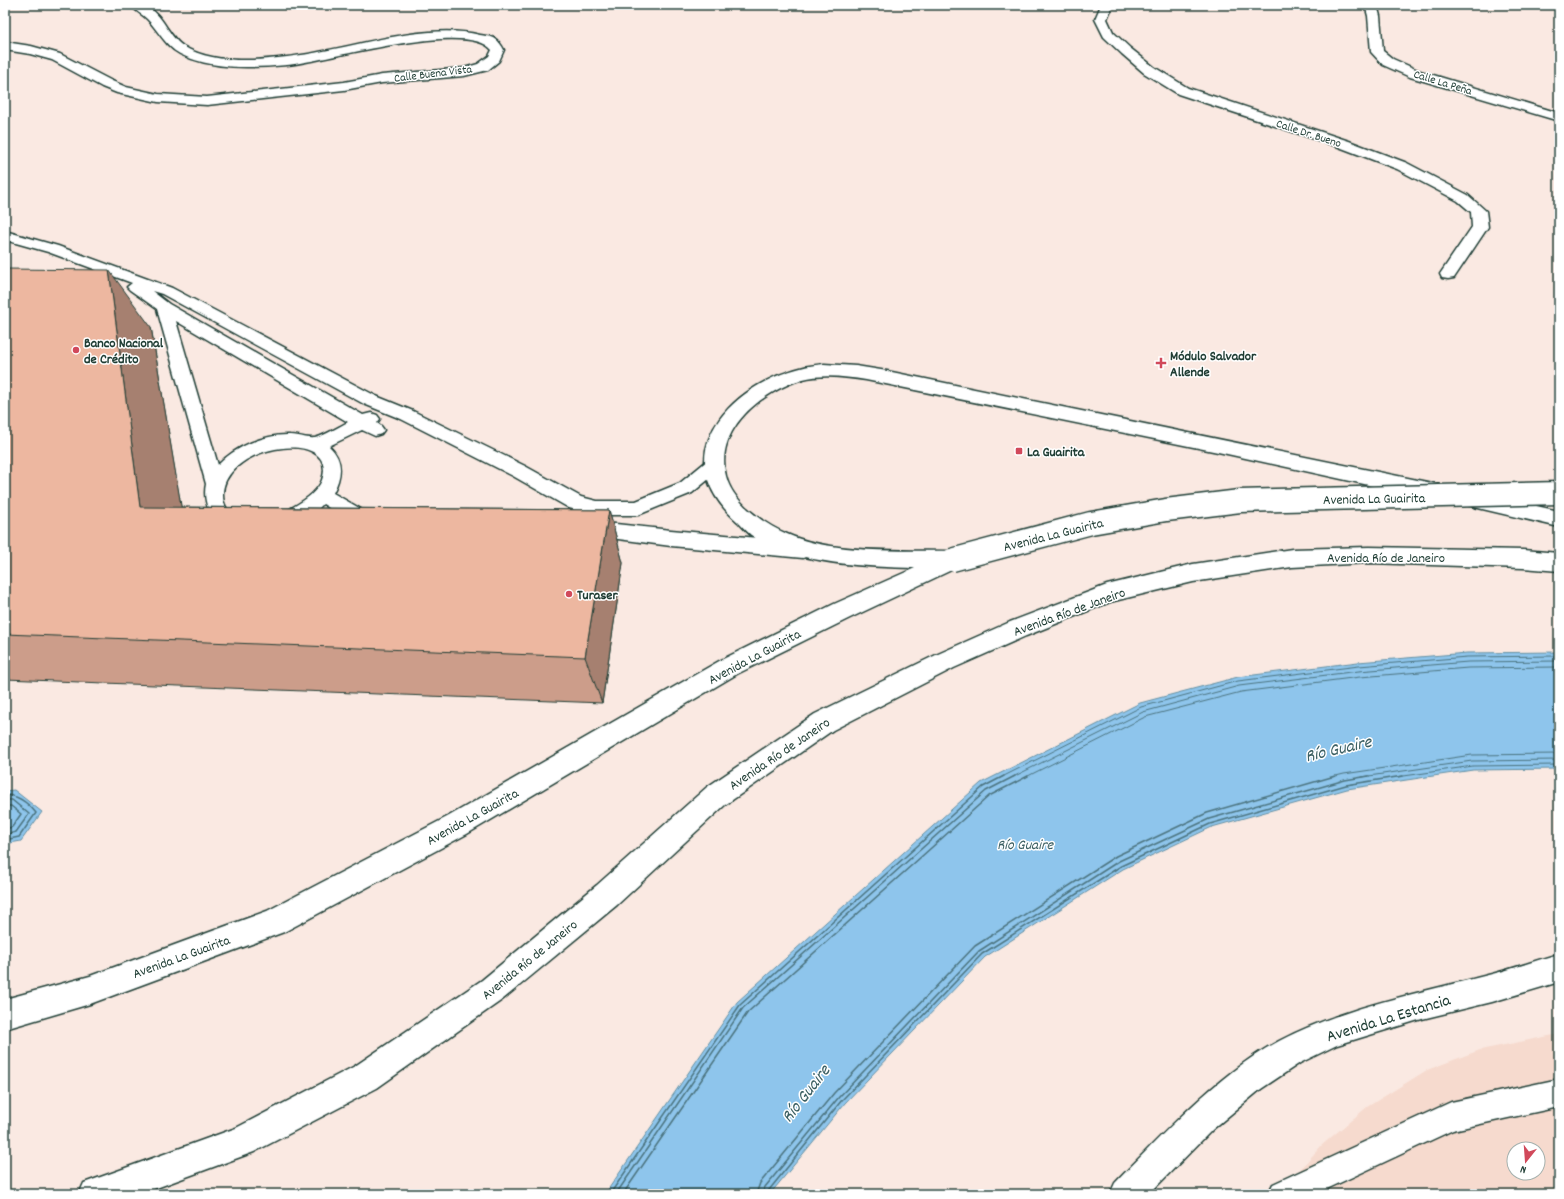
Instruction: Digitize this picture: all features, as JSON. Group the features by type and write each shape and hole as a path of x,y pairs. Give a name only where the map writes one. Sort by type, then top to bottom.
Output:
{"street":[{"name":"Calle Buena Vista","path":"5,46 56,56 107,84 122,90 158,98 207,101 336,86 382,79 464,72 483,67 495,58 498,50 492,42 476,37 430,36 290,61 241,62 201,58 185,53 172,44 163,29 145,10 137,5"},
{"name":"Calle Dr. Bueno","path":"1107,5 1101,19 1108,34 1149,70 1183,91 1344,144 1402,166 1463,198 1478,211 1480,227 1448,274"},
{"name":"Calle La Peña","path":"1371,5 1374,16 1377,52 1388,62 1415,74 1559,117"},
{"path":"952,560 844,555 809,550 783,541 760,530 726,498 718,483 714,465 716,447 722,430 732,415 748,400 763,390 786,379 804,373 828,370 854,372 887,377 1218,445 1559,519"},
{"name":"Avenida La Guairita","path":"5,1014 90,990 274,922 458,825 729,667 842,611 952,560 1091,523 1166,510 1240,502 1559,493"},
{"name":"Avenida Río de Janeiro","path":"95,1194 243,1141 366,1076 492,990 607,896 716,796 728,787 824,722 946,661 1018,629 1107,594 1193,573 1292,558 1369,554 1523,559 1559,562"},
{"name":"Avenida La Estancia","path":"1126,1194 1202,1118 1250,1078 1289,1052 1333,1031 1422,1005 1492,988 1559,968"}],"lane":[{"path":"5,235 53,249 168,291 370,400 400,412 518,471 576,503 597,508 618,510 638,508 686,488 714,465"},
{"path":"5,243 49,255 140,289 164,307 369,426"},
{"path":"135,304 164,307 183,300"},
{"path":"164,307 215,484"},
{"path":"320,449 400,412"},
{"path":"285,441 301,441 320,449 331,461 332,472 330,483 322,495 308,508 289,518 260,525 247,526 229,521 217,511 212,498 215,484 223,471 235,459 250,450 268,444 285,441"},
{"path":"322,495 367,522 389,526"},
{"path":"568,528 590,528 679,539 809,550"},
{"path":"1283,1194 1451,1116 1559,1093"}],"shaded area":[{"path":"1559,1034 1559,1194 1278,1194 1322,1145 1367,1107 1427,1070 1480,1050"}],"water":[{"name":"Río Guaire","path":"1559,652 1559,769 1473,770 1347,789 1212,827 1123,869 985,957 845,1103 770,1194 605,1194 737,1002 981,783 1140,703 1238,677 1358,662 1467,653"},
{"path":"14,790 42,812 21,841 5,844 5,791"}],"building":[{"path":"5,269 109,270 140,507 609,510 585,657 5,634"}],"place":[{"name":"Banco Nacional de Crédito","path":"76,350"},
{"name":"Módulo Salvador Allende","path":"1161,363"},
{"name":"La Guairita","path":"1019,451"},
{"name":"Turaser","path":"569,594"}]}
